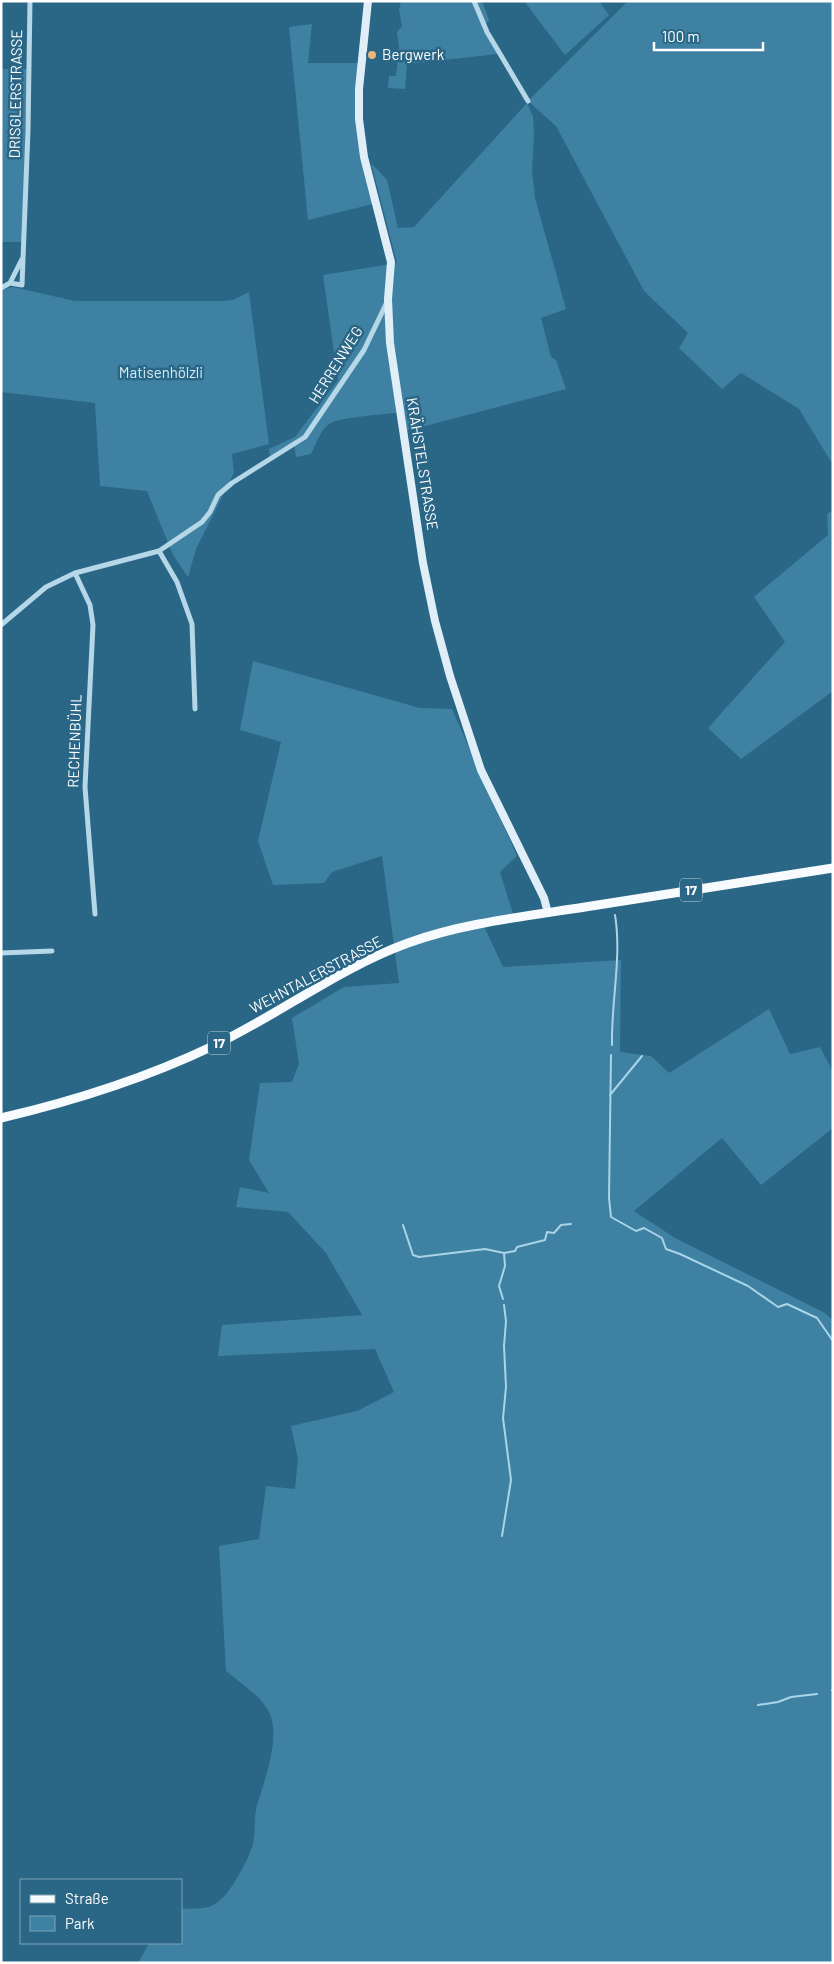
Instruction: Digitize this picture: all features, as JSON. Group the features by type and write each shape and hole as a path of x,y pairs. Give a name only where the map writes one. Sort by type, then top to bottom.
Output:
{"main road":[{"name":"KRÄHSTELSTRASSE","path":"368,1 359,90 359,119 364,157 391,262 388,299 390,343 423,563 435,621 458,703 481,770 544,898 548,912"},
{"name":"WEHNTALERSTRASSE","path":"1,1118 79,1097 130,1080 212,1046 354,968 409,943 458,929 548,912 833,868"}],"street":[{"name":"DRISGLERSTRASSE","path":"1,288 10,283 22,285 30,59 30,1"},
{"path":"474,1 487,32 528,100"},
{"path":"10,283 24,256"},
{"name":"HERRENWEG","path":"1,625 46,587 75,573 159,551 202,522 210,512 218,495 232,482 305,437 364,350 388,299"},
{"path":"159,551 178,582 192,624 195,709"},
{"name":"RECHENBÜHL","path":"75,573 90,605 93,625 85,787 95,914"},
{"path":"1,953 52,951"}],"green space":[{"path":"401,1 482,1 489,20 482,28 498,54 407,64 405,89 388,88 389,76 396,76 399,48 397,32 402,26 399,10"},
{"path":"524,1 599,1 609,15 565,55"},
{"path":"628,1 833,1 833,465 799,409 741,373 722,389 679,348 688,333 644,291 556,126 528,101"},
{"path":"312,24 308,63 359,63 357,120 373,204 308,220 289,27"},
{"path":"1,69 27,69 23,242 2,242 1,285"},
{"path":"527,103 533,116 532,171 535,198 566,309 541,318 551,357 556,360 566,389 406,431 403,412 342,419 329,424 323,430 311,454 296,457 294,445 270,457 269,449 295,437 338,380 323,275 397,263 371,163 387,180 398,228 414,227"},
{"name":"Matisenhölzli","path":"13,287 75,301 220,301 233,300 249,292 269,444 232,454 234,473 196,549 188,577 173,555 147,491 100,486 95,403 1,392 1,290"},
{"path":"833,510 833,691 741,759 708,728 785,642 754,597 828,535 827,514"},
{"path":"253,661 420,708 452,709 517,856 500,872 513,914 482,922 503,967 621,960 620,1052 651,1056 669,1073 769,1009 790,1054 820,1047 833,1072 833,1128 761,1185 722,1138 634,1211 675,1238 825,1313 833,1320 833,1963 138,1963 148,1944 182,1944 182,1909 211,1906 220,1900 232,1886 243,1868 253,1844 256,1807 270,1760 273,1727 268,1710 258,1697 226,1671 219,1546 259,1539 266,1486 295,1489 298,1459 291,1426 357,1411 394,1392 375,1349 218,1356 222,1325 362,1315 326,1253 288,1212 236,1207 240,1187 269,1193 249,1160 260,1083 292,1082 299,1064 292,1018 344,987 399,983 382,856 332,872 324,883 273,885 258,841 281,742 240,730"}],"waterway":[{"path":"612,1045 617,963 615,915"},
{"path":"611,1055 609,1198 611,1217 636,1231 644,1228 662,1238 666,1249 748,1286 778,1307 787,1304 817,1318 833,1341"},
{"path":"610,1095 642,1056"},
{"path":"403,1225 413,1255 419,1257 485,1249 504,1253 515,1251 517,1247 545,1240 547,1232 554,1233 561,1225 571,1224"},
{"path":"503,1299 499,1286 505,1266 504,1253"},
{"path":"502,1536 511,1480 503,1418 506,1387 504,1346 506,1321 504,1305"},
{"path":"758,1705 778,1702 791,1697 817,1694"}],"place":[{"name":"Bergwerk","path":"372,55"}]}
